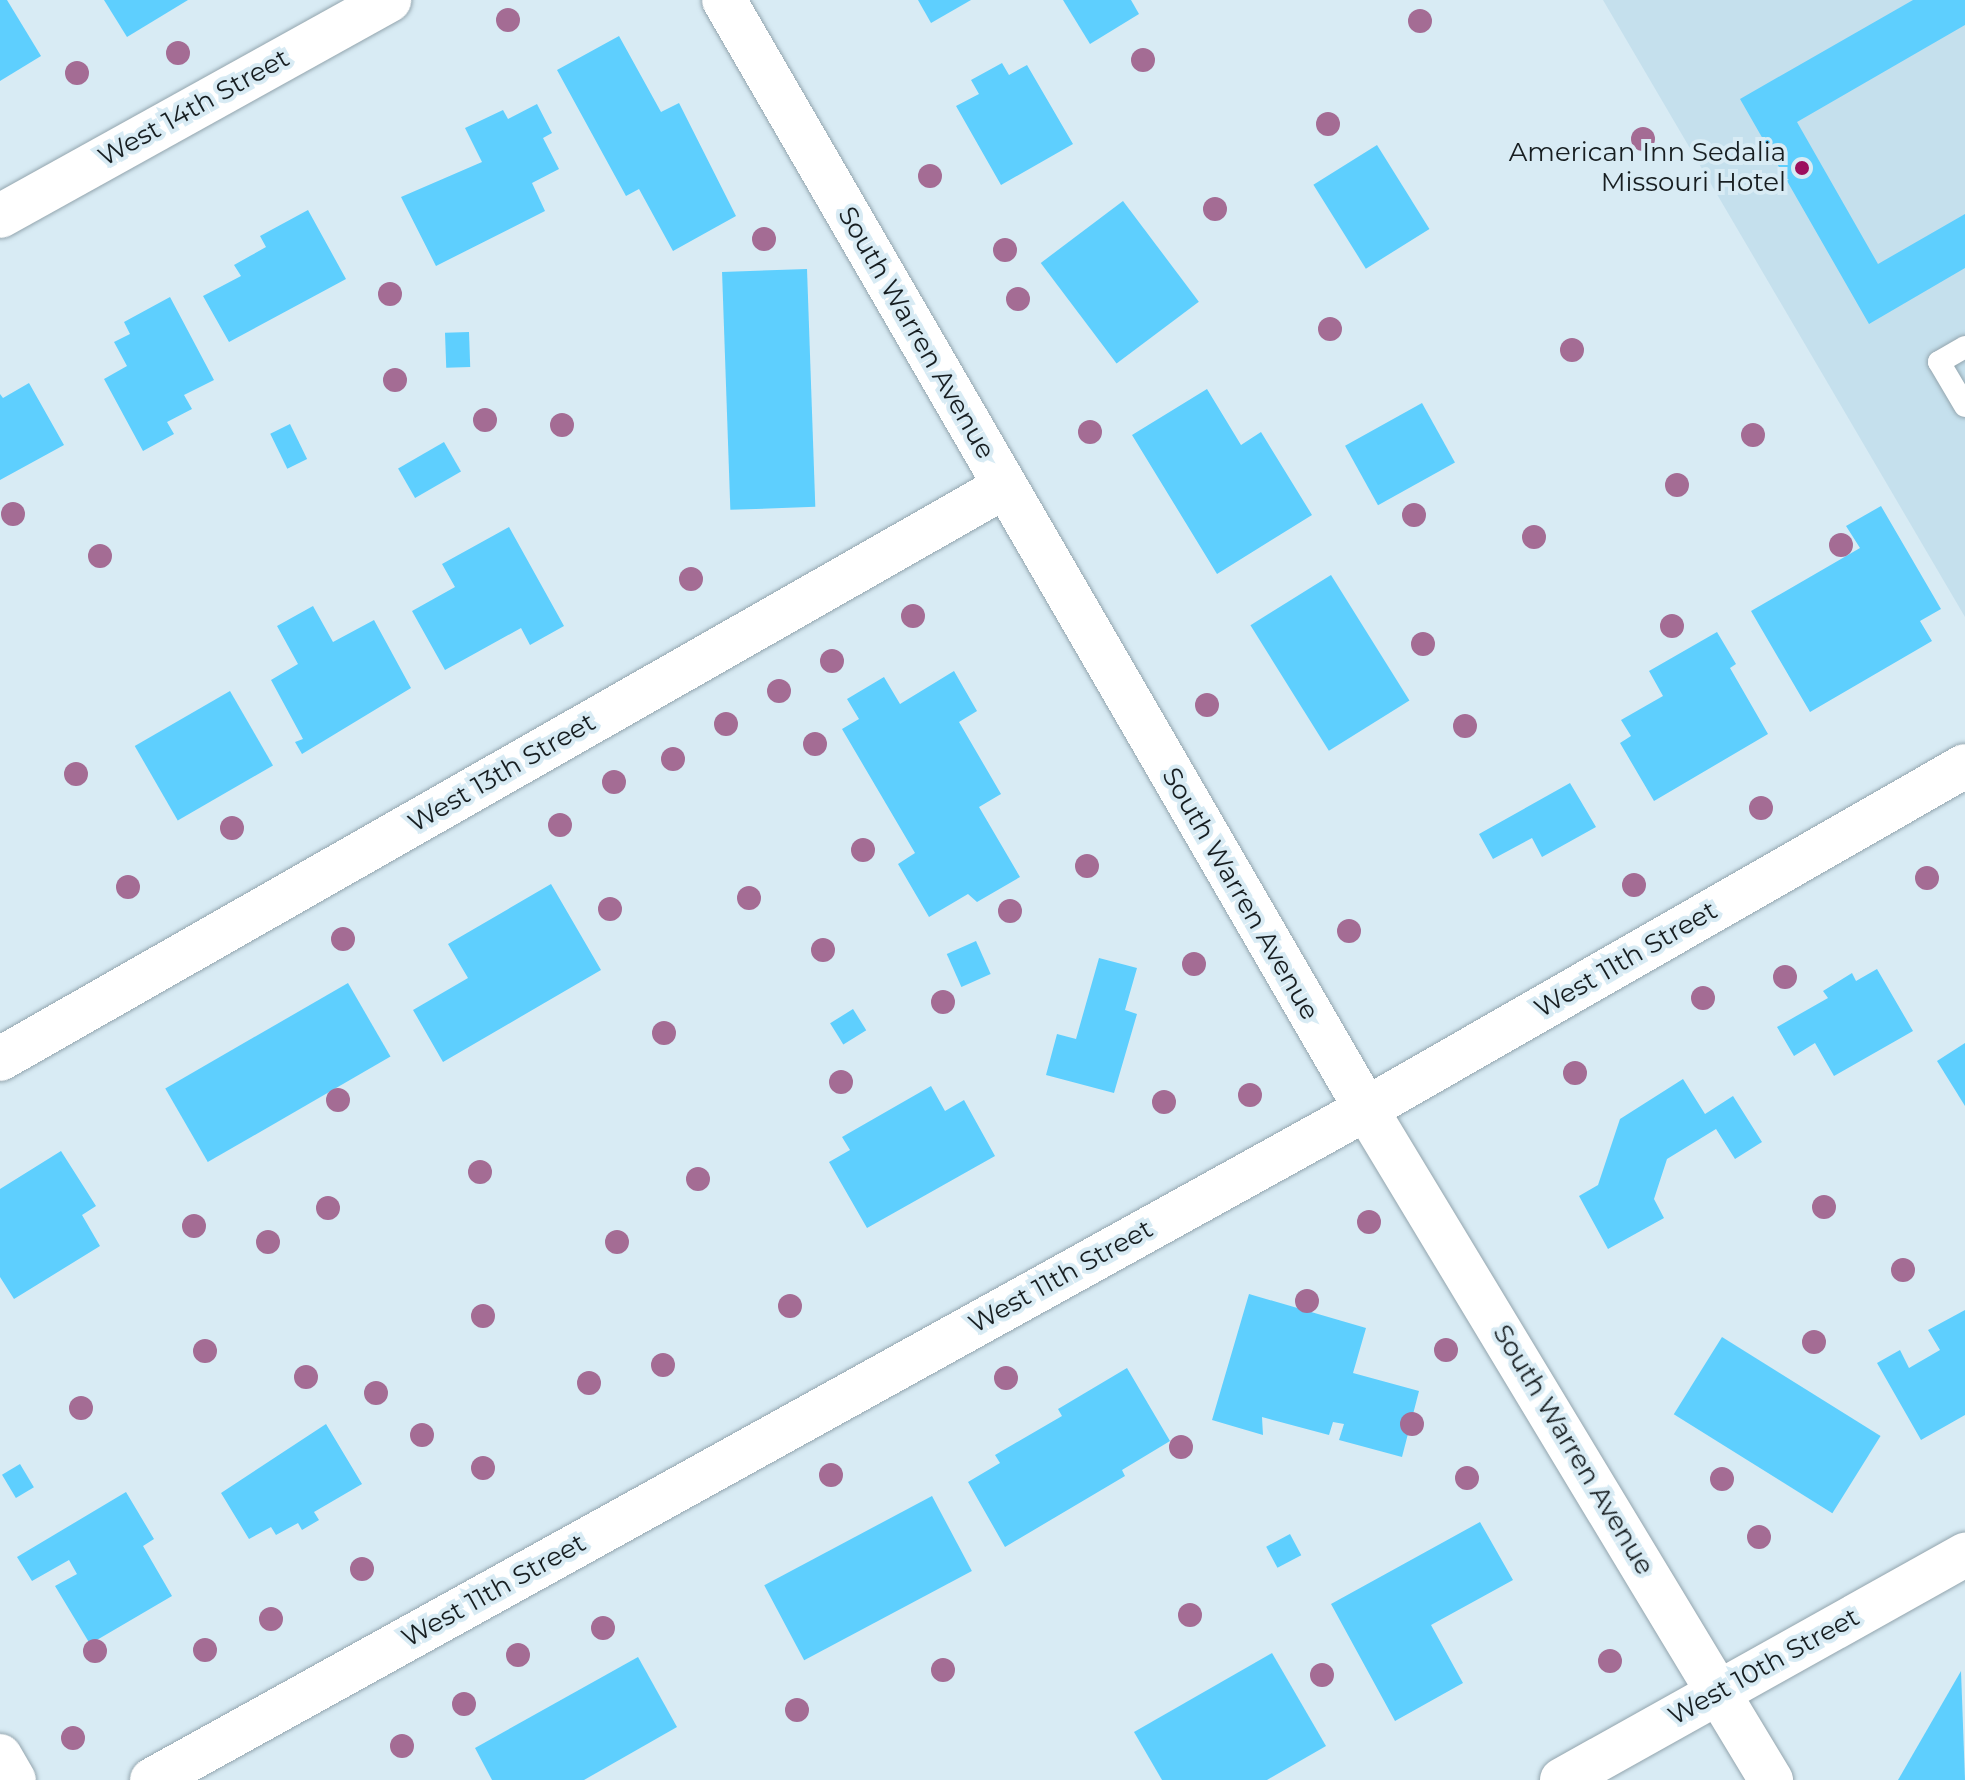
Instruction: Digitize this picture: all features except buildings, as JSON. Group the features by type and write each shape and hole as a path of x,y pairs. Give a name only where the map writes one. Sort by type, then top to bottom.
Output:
{"street":[{"name":"West 14th Street","path":"0,216 389,0"},
{"name":"South Warren Avenue","path":"724,0 1366,1109 1771,1780"},
{"name":"West 13th Street","path":"0,1059 1004,487"},
{"name":"West 11th Street","path":"152,1780 1366,1109 1965,766"},
{"name":"West 10th Street","path":"1562,1780 1965,1555"},
{"path":"0,1756 14,1780"}],"lane":[{"path":"1965,347 1939,362 1965,406"}],"shaded area":[{"path":"1603,0 1965,0 1965,617"}],"place":[{"name":"American Inn Sedalia Missouri Hotel","path":"1802,168"}]}
